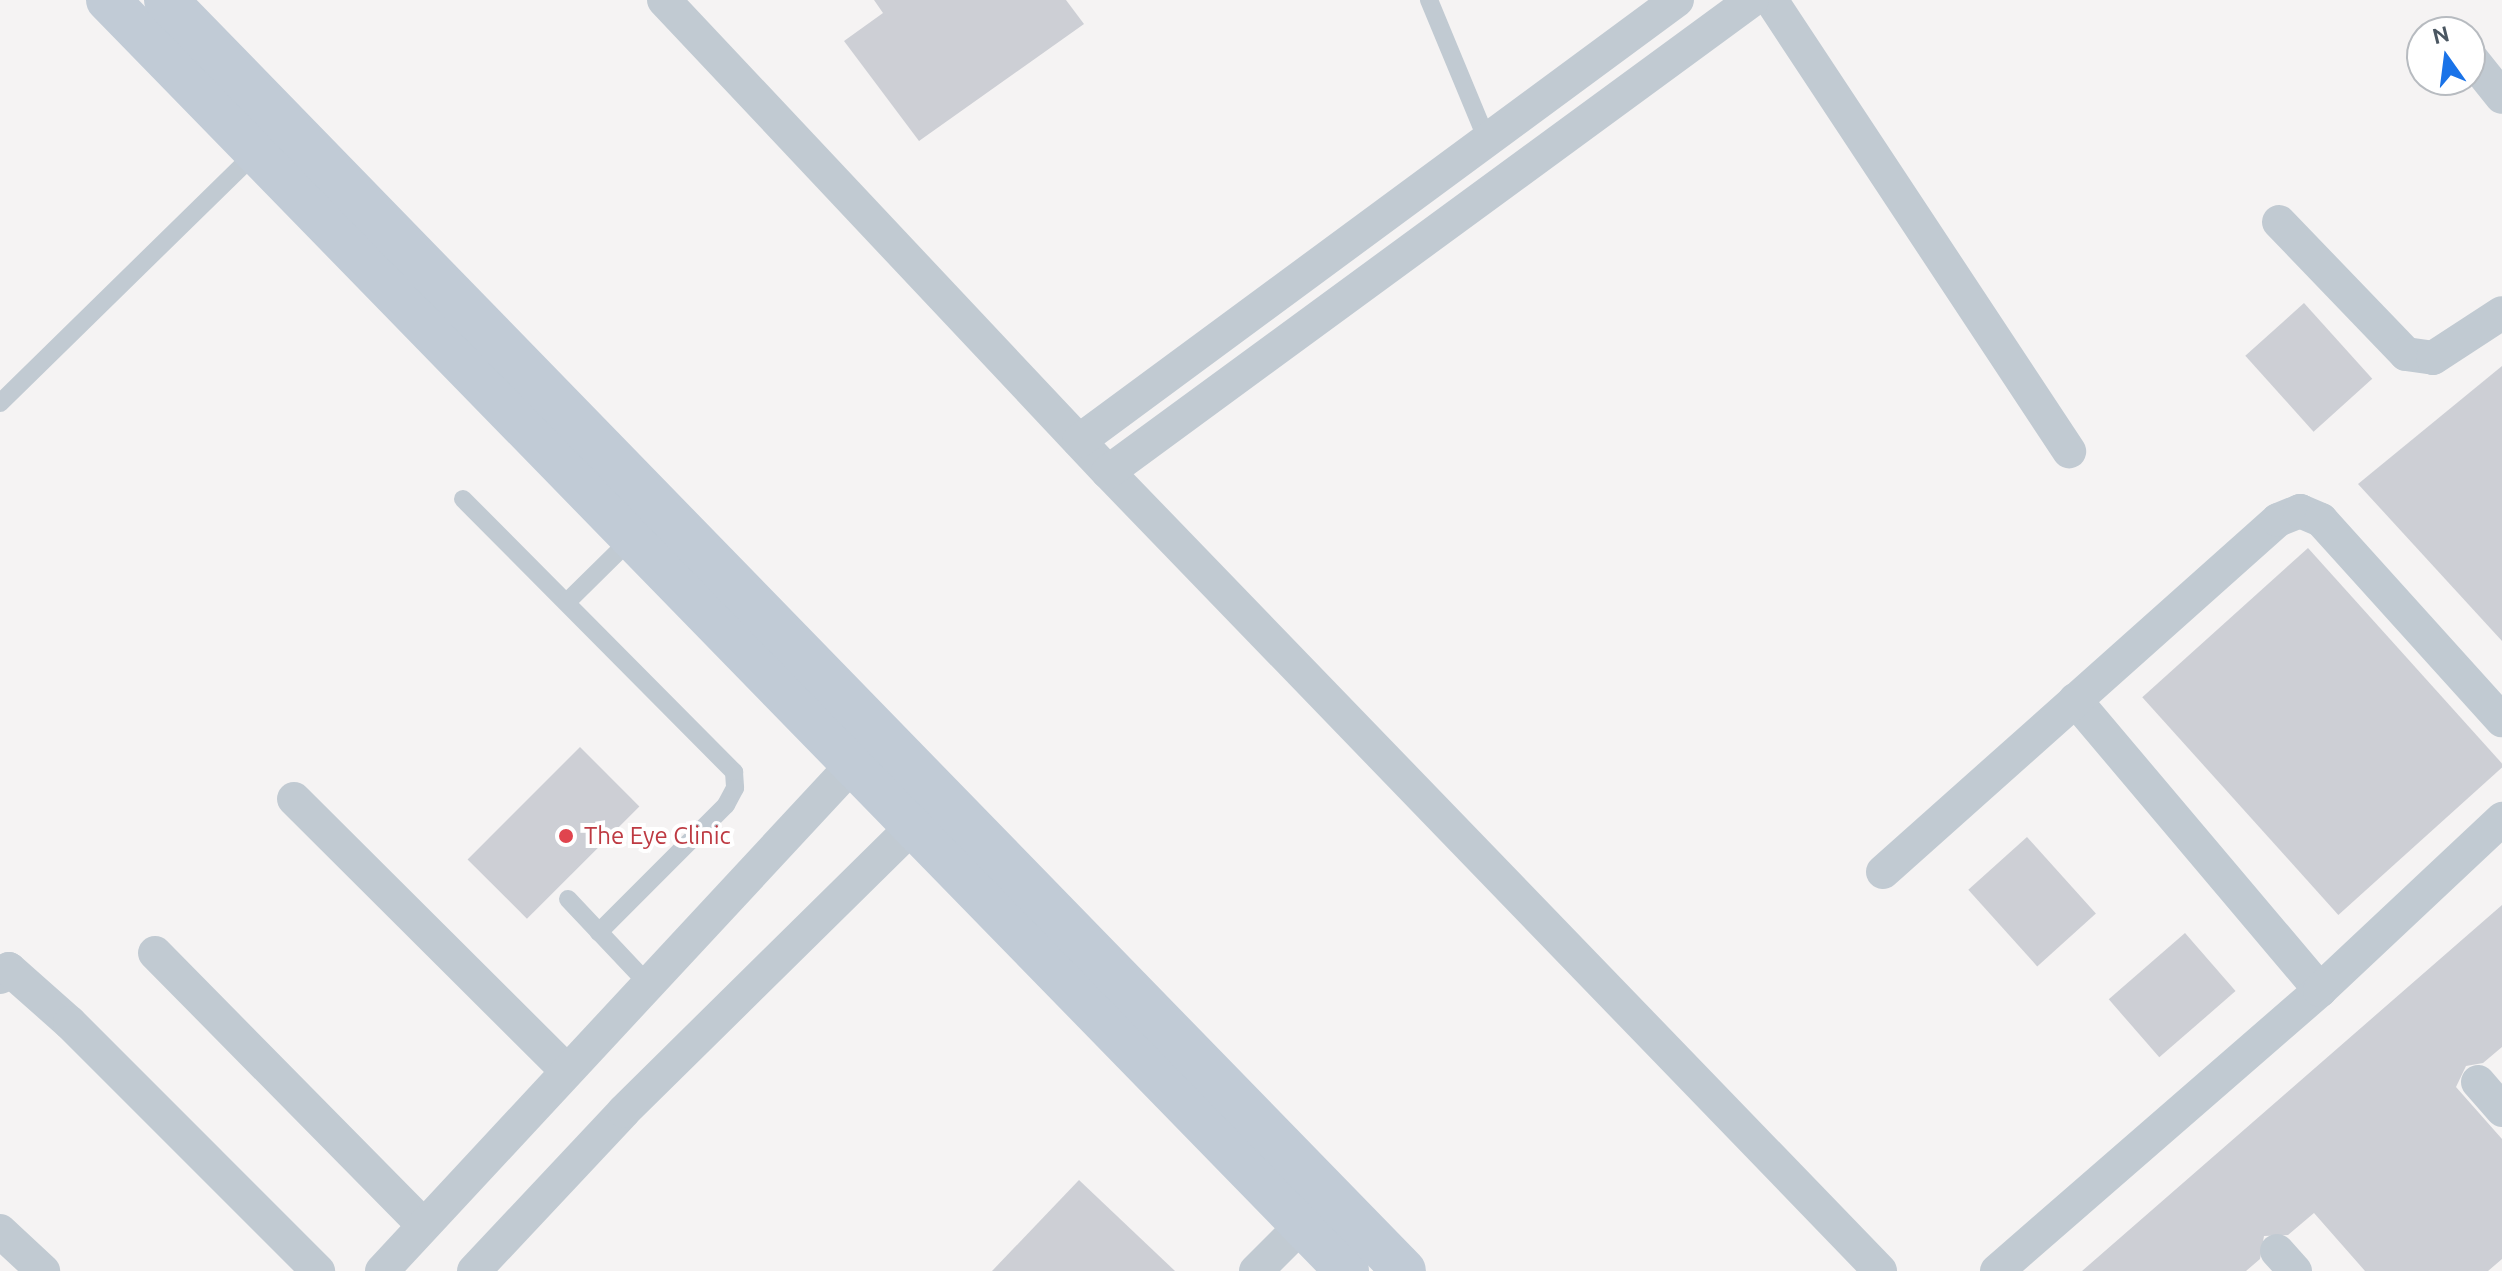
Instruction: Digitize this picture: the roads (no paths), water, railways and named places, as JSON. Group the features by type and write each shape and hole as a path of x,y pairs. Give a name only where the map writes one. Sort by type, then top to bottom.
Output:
{"main road":[{"path":"108,0 271,137 866,751"},
{"path":"166,0 271,137 632,538 930,810 1404,1271"},
{"path":"930,810 1302,1225 1347,1271"}],"street":[{"path":"664,0 1108,472 1880,1271"},
{"path":"1079,441 1677,0"},
{"path":"1108,472 1752,0"},
{"path":"1771,0 2069,451"},
{"path":"2486,77 2502,97"},
{"path":"2279,222 2406,354 2433,358 2502,313"},
{"path":"1883,872 2278,520 2300,511 2321,520 2502,720"},
{"path":"2075,700 2320,990"},
{"path":"382,1271 866,751"},
{"path":"294,799 567,1071"},
{"path":"474,1271 624,1111 930,810"},
{"path":"1997,1271 2320,990 2502,819"},
{"path":"155,953 423,1225"},
{"path":"0,977 9,969 70,1023 318,1271"},
{"path":"2478,1082 2502,1110"},
{"path":"1256,1271 1302,1225"},
{"path":"0,1231 43,1271"}],"lane":[{"path":"1429,0 1487,140"},
{"path":"0,403 271,137"},
{"path":"463,499 734,772 735,788 726,805 599,932"},
{"path":"567,602 632,538"},
{"path":"568,899 648,984"}],"place":[{"name":"The Eye Clinic","path":"566,836"}]}
